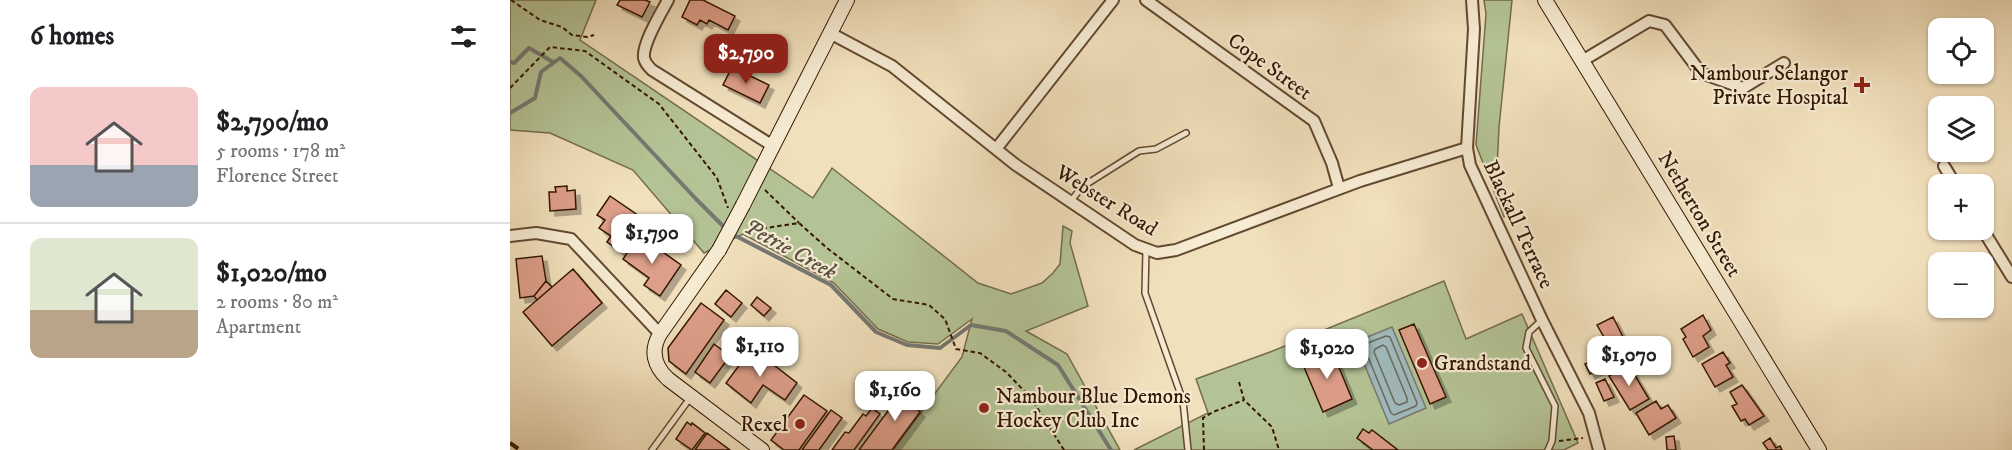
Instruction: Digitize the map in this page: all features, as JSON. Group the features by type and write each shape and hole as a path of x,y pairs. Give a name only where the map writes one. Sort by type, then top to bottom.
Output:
{"street":[{"path":"668,0 645,46 643,56 645,62 652,70 773,146"},
{"path":"762,450 668,379 656,364 655,345 660,334 719,250 847,0"},
{"path":"996,149 1113,0"},
{"name":"Cope Street","path":"1146,0 1314,121 1332,163 1339,188"},
{"name":"Blackall Terrace","path":"1472,0 1474,29 1467,148 1470,165 1542,320 1589,413 1599,450"},
{"name":"Netherton Street","path":"1545,0 1819,450"},
{"path":"1582,61 1649,21 1665,25 1701,73 1743,88 1784,63"},
{"name":"Webster Road","path":"830,33 892,66 996,149 1070,202 1146,250 1156,253 1176,250 1339,188 1467,148"},
{"path":"1944,166 1949,174"},
{"path":"510,236 536,233 571,239 660,334"},
{"path":"1989,240 2012,277"}],"lane":[{"path":"1070,202 1082,187 1139,152 1156,150 1186,133"},
{"path":"1146,250 1145,293 1183,401 1188,450"},
{"path":"1542,320 1529,332 1526,348 1555,406 1552,441 1548,450"},
{"path":"652,450 691,397"}],"path":[{"path":"511,0 540,20 562,27 572,35 587,37 594,35"},
{"path":"510,88 550,47 585,51 659,104 717,178 729,211"},
{"path":"763,188 827,248 893,299 929,305 945,319 956,349 980,353 1006,372 1031,398 1064,450"},
{"path":"749,223 759,229 799,223"},
{"path":"1239,381 1244,400 1272,427 1279,450"},
{"path":"1204,450 1203,418 1244,400"},
{"path":"1552,441 1586,437"}],"green space":[{"path":"510,0 596,0 580,40 813,198 832,168 978,283 1011,294 1042,283 1060,264 1063,226 1072,231 1070,243 1088,306 1026,331 1067,354 1120,450 893,450 962,357 972,319 938,344 908,342 878,329 834,283 743,234 704,253 633,170 550,133 510,130"},
{"path":"1484,0 1512,0 1497,168 1510,208 1504,217 1476,145 1486,14"},
{"path":"1444,281 1466,339 1522,314 1578,443 1564,450 1134,450 1208,413 1196,379 1270,352"}],"water":[{"path":"1392,327 1426,408 1389,424 1355,342"}],"building":[{"path":"620,0 650,2 642,17 617,5"},
{"path":"690,0 703,0 735,16 728,30 709,20 707,24 700,20 697,25 682,17"},
{"path":"732,67 769,85 760,103 723,85"},
{"path":"567,186 567,191 575,190 576,209 550,211 549,192 556,192 555,187"},
{"path":"610,196 642,218 620,251 607,242 611,236 599,228 605,220 597,215"},
{"path":"639,235 681,265 660,296 644,285 649,278 623,259"},
{"path":"542,256 546,281 534,296 520,298 516,259"},
{"path":"573,269 602,303 552,346 523,312"},
{"path":"546,281 552,287 537,300 534,296"},
{"path":"726,290 742,303 731,317 715,304"},
{"path":"757,297 771,308 764,316 751,305"},
{"path":"701,303 724,320 686,374 669,361 668,348"},
{"path":"1703,315 1711,330 1703,336 1709,347 1693,357 1683,339 1686,337 1681,329"},
{"path":"1613,317 1627,345 1606,356 1599,342 1605,339 1597,325"},
{"name":"Grandstand","path":"1414,324 1446,397 1430,404 1399,330"},
{"path":"714,344 730,356 710,383 695,372"},
{"path":"752,348 797,383 785,400 763,385 751,403 726,383"},
{"path":"1331,348 1352,399 1323,412 1301,360"},
{"path":"1723,352 1730,363 1726,365 1733,377 1715,387 1702,364"},
{"path":"1595,359 1600,369 1590,374 1585,364"},
{"path":"1628,364 1649,399 1630,410 1609,376"},
{"path":"1605,379 1614,397 1604,401 1596,383"},
{"path":"908,384 922,395 915,407 920,412 892,450 859,450"},
{"path":"1742,385 1764,416 1749,425 1745,419 1741,421 1732,406 1737,404 1730,392"},
{"path":"804,395 827,411 799,450 784,450 771,440"},
{"path":"1656,401 1661,409 1668,405 1676,418 1649,435 1636,413"},
{"path":"872,408 880,414 854,450 832,450 845,432 849,433 863,414 866,416"},
{"path":"831,410 842,418 819,450 802,450"},
{"path":"687,422 705,433 692,450 676,439"},
{"path":"1363,429 1369,433 1372,430 1398,450 1373,450 1357,438"},
{"path":"707,433 730,450 695,450"},
{"path":"1674,436 1676,450 1667,450 1666,437"},
{"path":"1770,438 1776,448 1780,446 1782,450 1768,450 1763,443"}],"waterway":[{"path":"510,62 514,63 529,48 553,62"},
{"name":"Petrie Creek","path":"510,113 535,98 541,72 560,58 581,76 730,233 831,285 876,332 907,345 940,348 971,325 1006,331 1058,365 1111,450"}],"railway":[{"path":"510,443 520,450"}],"place":[{"name":"Nambour Selangor Private Hospital","path":"1862,85"},
{"name":"Grandstand","path":"1422,363"},
{"name":"Nambour Blue Demons Hockey Club Inc","path":"984,408"},
{"name":"Rexel","path":"800,424"}]}
